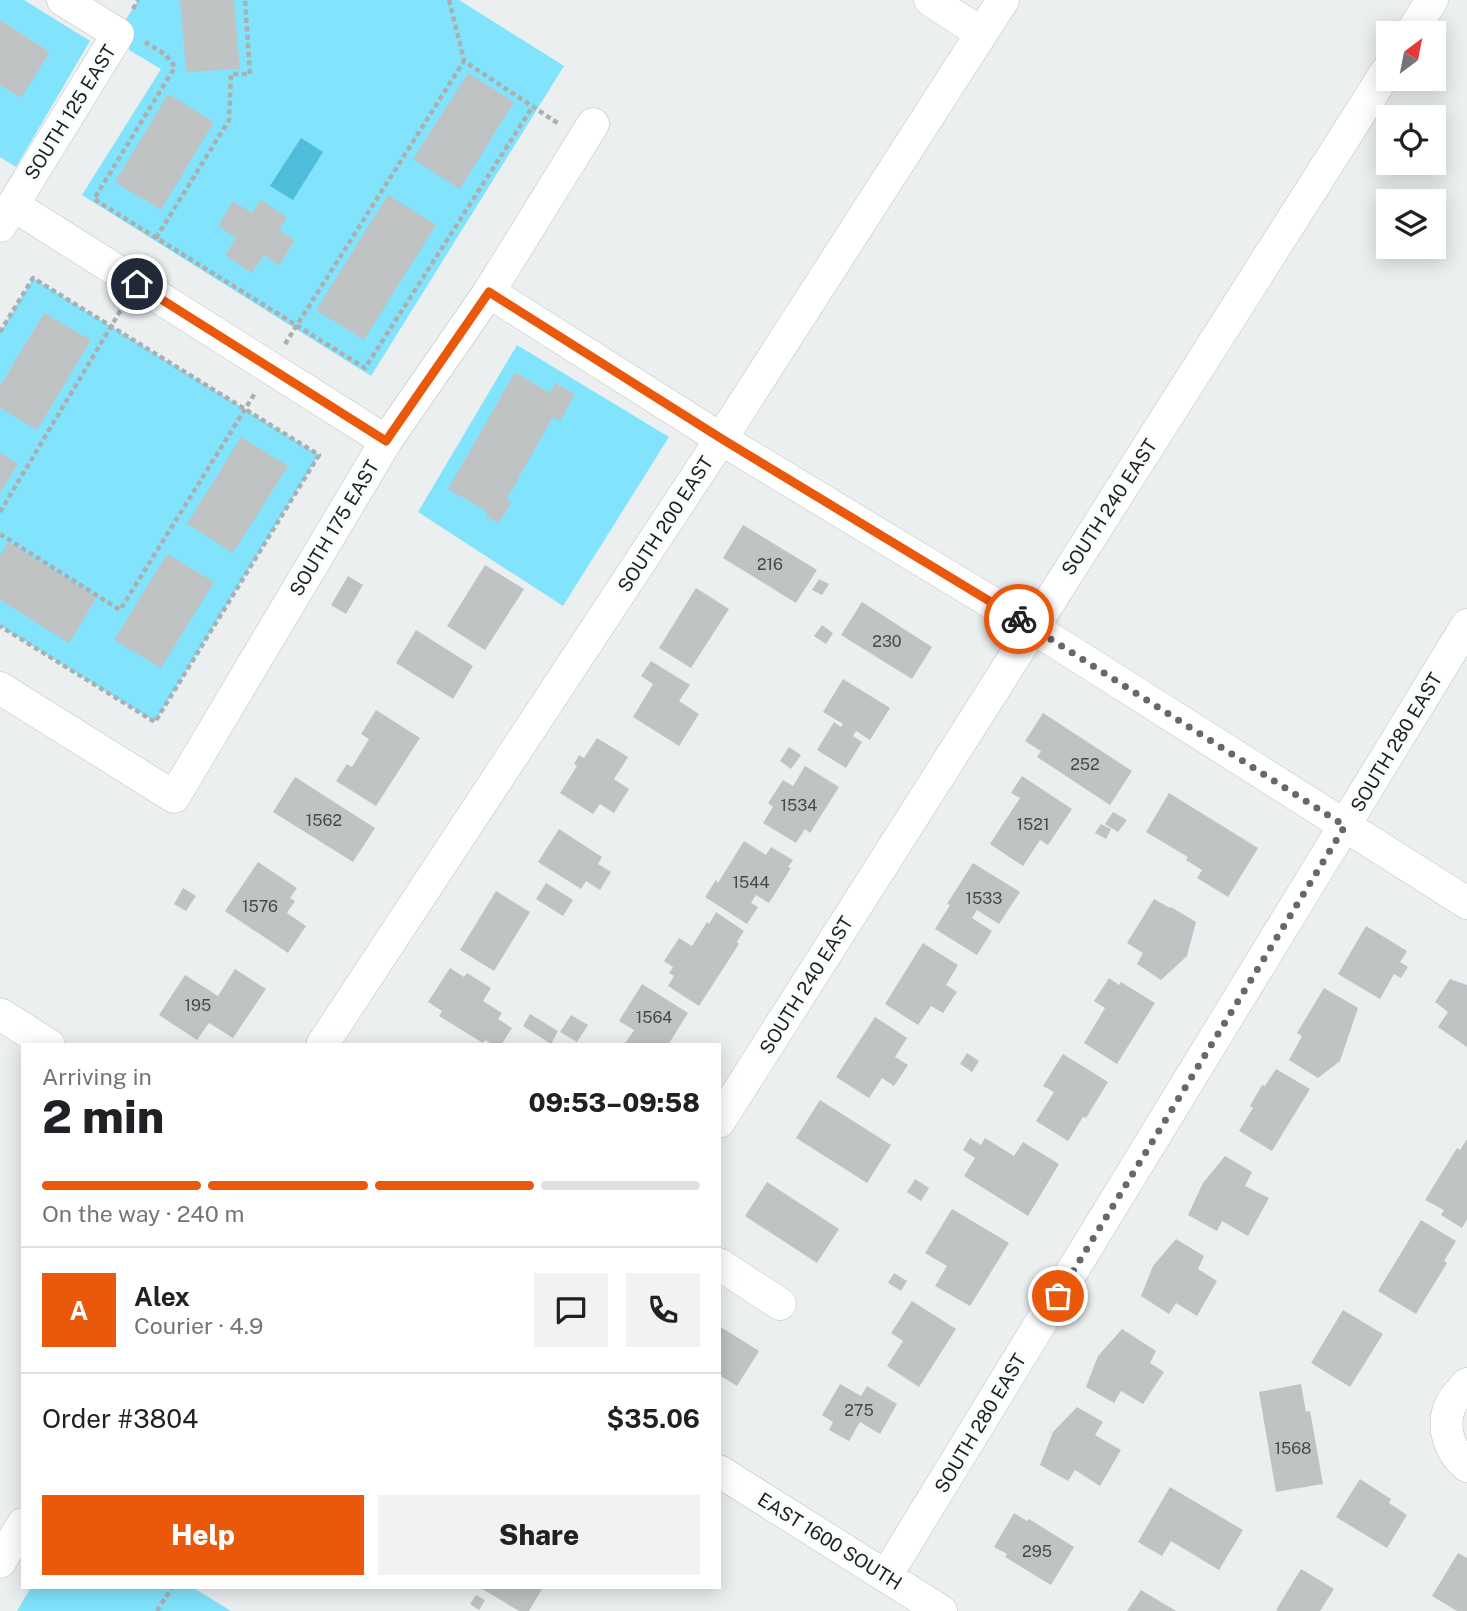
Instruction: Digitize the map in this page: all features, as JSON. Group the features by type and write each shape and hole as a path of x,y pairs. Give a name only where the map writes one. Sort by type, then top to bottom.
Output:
{"street":[{"path":"63,0 118,34"},
{"path":"930,0 981,33"},
{"name":"SOUTH 200 EAST","path":"322,1043 722,439 1003,0"},
{"path":"1419,21 1432,0"},
{"name":"SOUTH 125 EAST","path":"6,216 118,34"},
{"name":"SOUTH 240 EAST","path":"721,1119 1376,88"},
{"name":"SOUTH 175 EAST","path":"0,688 174,797 386,441 489,292 588,132"},
{"path":"6,216 137,284 386,441"},
{"path":"489,292 722,439 1032,627 1467,903"},
{"name":"SOUTH 280 EAST","path":"886,1576 1467,625"},
{"path":"0,1014 46,1043"},
{"path":"721,1265 780,1304"},
{"path":"1467,1384 1450,1406 1447,1419 1447,1432 1452,1448 1467,1466"},
{"name":"EAST 1600 SOUTH","path":"721,1472 941,1611"},
{"path":"0,1562 21,1527"}],"path":[{"path":"156,238 229,120 231,74 250,74 245,0"},
{"path":"449,0 464,61 533,106 588,132"},
{"path":"118,34 139,38 166,55 175,67 94,198 365,368 533,106"},
{"path":"0,534 120,610 464,61"},
{"path":"0,332 33,278 319,455 155,722 0,626"},
{"path":"0,512 137,284"},
{"path":"157,1611 171,1589"}],"shaded area":[{"path":"0,0 24,0 90,41 16,167 0,157"},
{"path":"138,0 459,0 564,66 371,376 82,195 161,69 129,50 125,21"},
{"path":"301,138 323,152 293,200 270,186"},
{"path":"33,278 319,455 155,722 0,626 0,332"},
{"path":"517,345 669,437 563,606 418,512"},
{"path":"30,1589 195,1589 231,1611 17,1611"}],"building":[{"path":"180,0 234,0 240,69 186,72"},
{"path":"0,20 50,52 21,98 0,85"},
{"path":"468,73 514,102 460,189 413,159"},
{"path":"168,94 214,122 161,210 115,182"},
{"path":"388,195 436,225 364,340 316,310"},
{"path":"260,200 287,217 279,230 295,240 279,266 264,255 252,273 225,255 236,238 218,226 233,201 252,213"},
{"path":"44,313 91,340 37,430 0,408 0,386"},
{"path":"515,372 550,393 555,383 575,394 560,421 553,417 506,500 512,501 499,523 486,516 488,512 448,489"},
{"path":"241,437 288,466 233,553 187,524"},
{"path":"0,453 18,464 0,493"},
{"path":"743,525 817,570 796,603 723,558"},
{"path":"8,542 97,597 69,643 0,600 0,556"},
{"path":"167,554 214,582 161,668 114,640"},
{"path":"485,565 524,589 485,650 447,626"},
{"path":"348,576 363,585 346,614 331,605"},
{"path":"819,579 829,584 822,595 812,590"},
{"path":"696,588 729,609 691,668 659,648"},
{"path":"862,602 932,647 912,679 841,635"},
{"path":"822,625 833,633 826,644 814,636"},
{"path":"416,630 473,666 453,699 396,663"},
{"path":"651,661 690,685 679,701 699,714 679,746 633,717 653,684 641,676"},
{"path":"843,679 890,708 870,740 856,731 853,736 862,742 846,768 817,750 834,722 841,727 843,724 823,712"},
{"path":"376,710 420,738 376,806 336,781 347,764 352,767 369,739 361,734"},
{"path":"1043,713 1132,771 1110,805 1037,757 1041,751 1025,741"},
{"path":"597,738 628,757 614,779 629,789 614,813 600,804 593,814 560,793 577,766 574,764 579,755 584,758"},
{"path":"789,747 801,755 791,769 780,761"},
{"path":"805,766 839,787 810,833 805,829 796,843 763,823 773,807 768,803 783,780 793,786"},
{"path":"1022,776 1072,809 1048,845 1040,840 1023,866 990,844 1020,798 1011,793"},
{"path":"295,777 375,828 353,862 273,812"},
{"path":"1169,793 1258,848 1228,897 1197,878 1202,870 1186,860 1188,857 1146,832"},
{"path":"1113,812 1127,820 1118,832 1105,824"},
{"path":"1101,824 1111,829 1106,839 1095,833"},
{"path":"559,829 602,857 598,864 611,872 600,890 586,881 581,889 538,862"},
{"path":"744,841 766,855 771,847 793,860 788,867 791,868 769,903 756,895 751,903 758,907 747,924 705,897 716,880 718,883"},
{"path":"258,862 297,888 290,898 295,901 287,913 306,926 288,953 225,911"},
{"path":"973,863 1020,892 999,924 977,910 972,918 992,931 977,955 935,929"},
{"path":"546,883 573,900 563,916 536,899"},
{"path":"183,888 196,896 186,911 174,904"},
{"path":"496,891 530,912 494,971 460,950"},
{"path":"1154,899 1196,922 1187,956 1161,980 1137,964 1143,953 1127,943"},
{"path":"716,912 744,931 737,942 739,944 699,1006 668,986 674,976 669,973 673,967 664,961 679,938 692,946"},
{"path":"1366,926 1407,951 1400,962 1408,967 1401,978 1394,974 1380,999 1338,974"},
{"path":"923,943 958,965 946,985 957,992 943,1013 931,1006 918,1025 885,1004"},
{"path":"450,968 464,977 467,973 491,988 483,1001 502,1013 498,1019 512,1028 502,1043 485,1040 483,1043 439,1016 442,1011 428,1002"},
{"path":"235,969 266,989 233,1038 209,1023 197,1040 159,1015 185,975 218,996"},
{"path":"1109,978 1119,985 1121,982 1155,1003 1117,1064 1084,1043 1105,1008 1094,1001"},
{"path":"1450,979 1467,985 1467,1047 1438,1027 1448,1012 1435,1002"},
{"path":"642,984 688,1013 669,1043 625,1043 634,1030 619,1021"},
{"path":"1324,988 1358,1008 1340,1061 1318,1078 1289,1060 1302,1036 1297,1033"},
{"path":"530,1014 558,1031 549,1043 523,1026"},
{"path":"571,1015 588,1025 577,1042 560,1032"},
{"path":"875,1017 907,1038 895,1057 908,1065 894,1086 882,1078 869,1098 836,1077"},
{"path":"967,1053 979,1061 972,1072 960,1064"},
{"path":"1063,1054 1108,1082 1068,1141 1036,1121 1054,1092 1043,1086"},
{"path":"1276,1069 1310,1089 1272,1151 1239,1131 1253,1108 1250,1106 1262,1085 1265,1086"},
{"path":"820,1100 891,1145 867,1183 796,1138"},
{"path":"970,1138 981,1145 985,1138 1014,1156 1023,1142 1059,1164 1028,1216 964,1176 975,1158 963,1150"},
{"path":"1467,1139 1467,1219 1462,1228 1441,1215 1444,1210 1425,1200 1457,1148 1460,1150"},
{"path":"1225,1156 1252,1172 1245,1186 1269,1198 1248,1236 1222,1221 1217,1231 1188,1215 1203,1183"},
{"path":"915,1179 929,1188 921,1201 907,1192"},
{"path":"767,1182 839,1229 817,1263 745,1216"},
{"path":"952,1209 1009,1243 970,1306 935,1286 947,1266 925,1253"},
{"path":"1421,1220 1456,1241 1444,1261 1447,1263 1416,1314 1378,1291"},
{"path":"1176,1239 1204,1256 1198,1269 1217,1281 1197,1316 1176,1303 1169,1314 1141,1296 1153,1266"},
{"path":"894,1273 907,1281 901,1291 888,1283"},
{"path":"912,1301 956,1329 919,1387 887,1366 903,1341 891,1333"},
{"path":"1343,1310 1383,1334 1350,1387 1311,1363"},
{"path":"721,1327 759,1351 737,1386 721,1376"},
{"path":"1122,1329 1156,1351 1150,1363 1164,1372 1143,1404 1121,1391 1114,1403 1086,1387 1098,1356"},
{"path":"840,1384 861,1396 867,1386 897,1404 880,1434 860,1422 849,1441 829,1430 833,1422 822,1415"},
{"path":"1301,1384 1306,1412 1310,1411 1323,1484 1276,1492 1259,1392"},
{"path":"1077,1407 1103,1422 1095,1435 1121,1450 1100,1486 1075,1470 1068,1481 1040,1465 1053,1432"},
{"path":"1360,1479 1391,1499 1389,1503 1407,1515 1387,1548 1336,1517"},
{"path":"1170,1487 1243,1530 1219,1570 1171,1541 1162,1556 1138,1542"},
{"path":"1014,1513 1027,1521 1029,1519 1074,1547 1051,1585 1005,1557 1007,1554 994,1547"},
{"path":"1458,1553 1467,1558 1467,1611 1457,1611 1432,1596"},
{"path":"1301,1569 1334,1589 1320,1611 1276,1610"},
{"path":"482,1589 542,1589 529,1611 519,1611"},
{"path":"1141,1590 1176,1611 1127,1611"},
{"path":"476,1595 485,1600 479,1610 470,1604"}],"way so far":[{"path":"1019,619 1345,826 1058,1296"}],"route":[{"path":"137,284 386,441 489,292 722,439 1019,619"}]}
